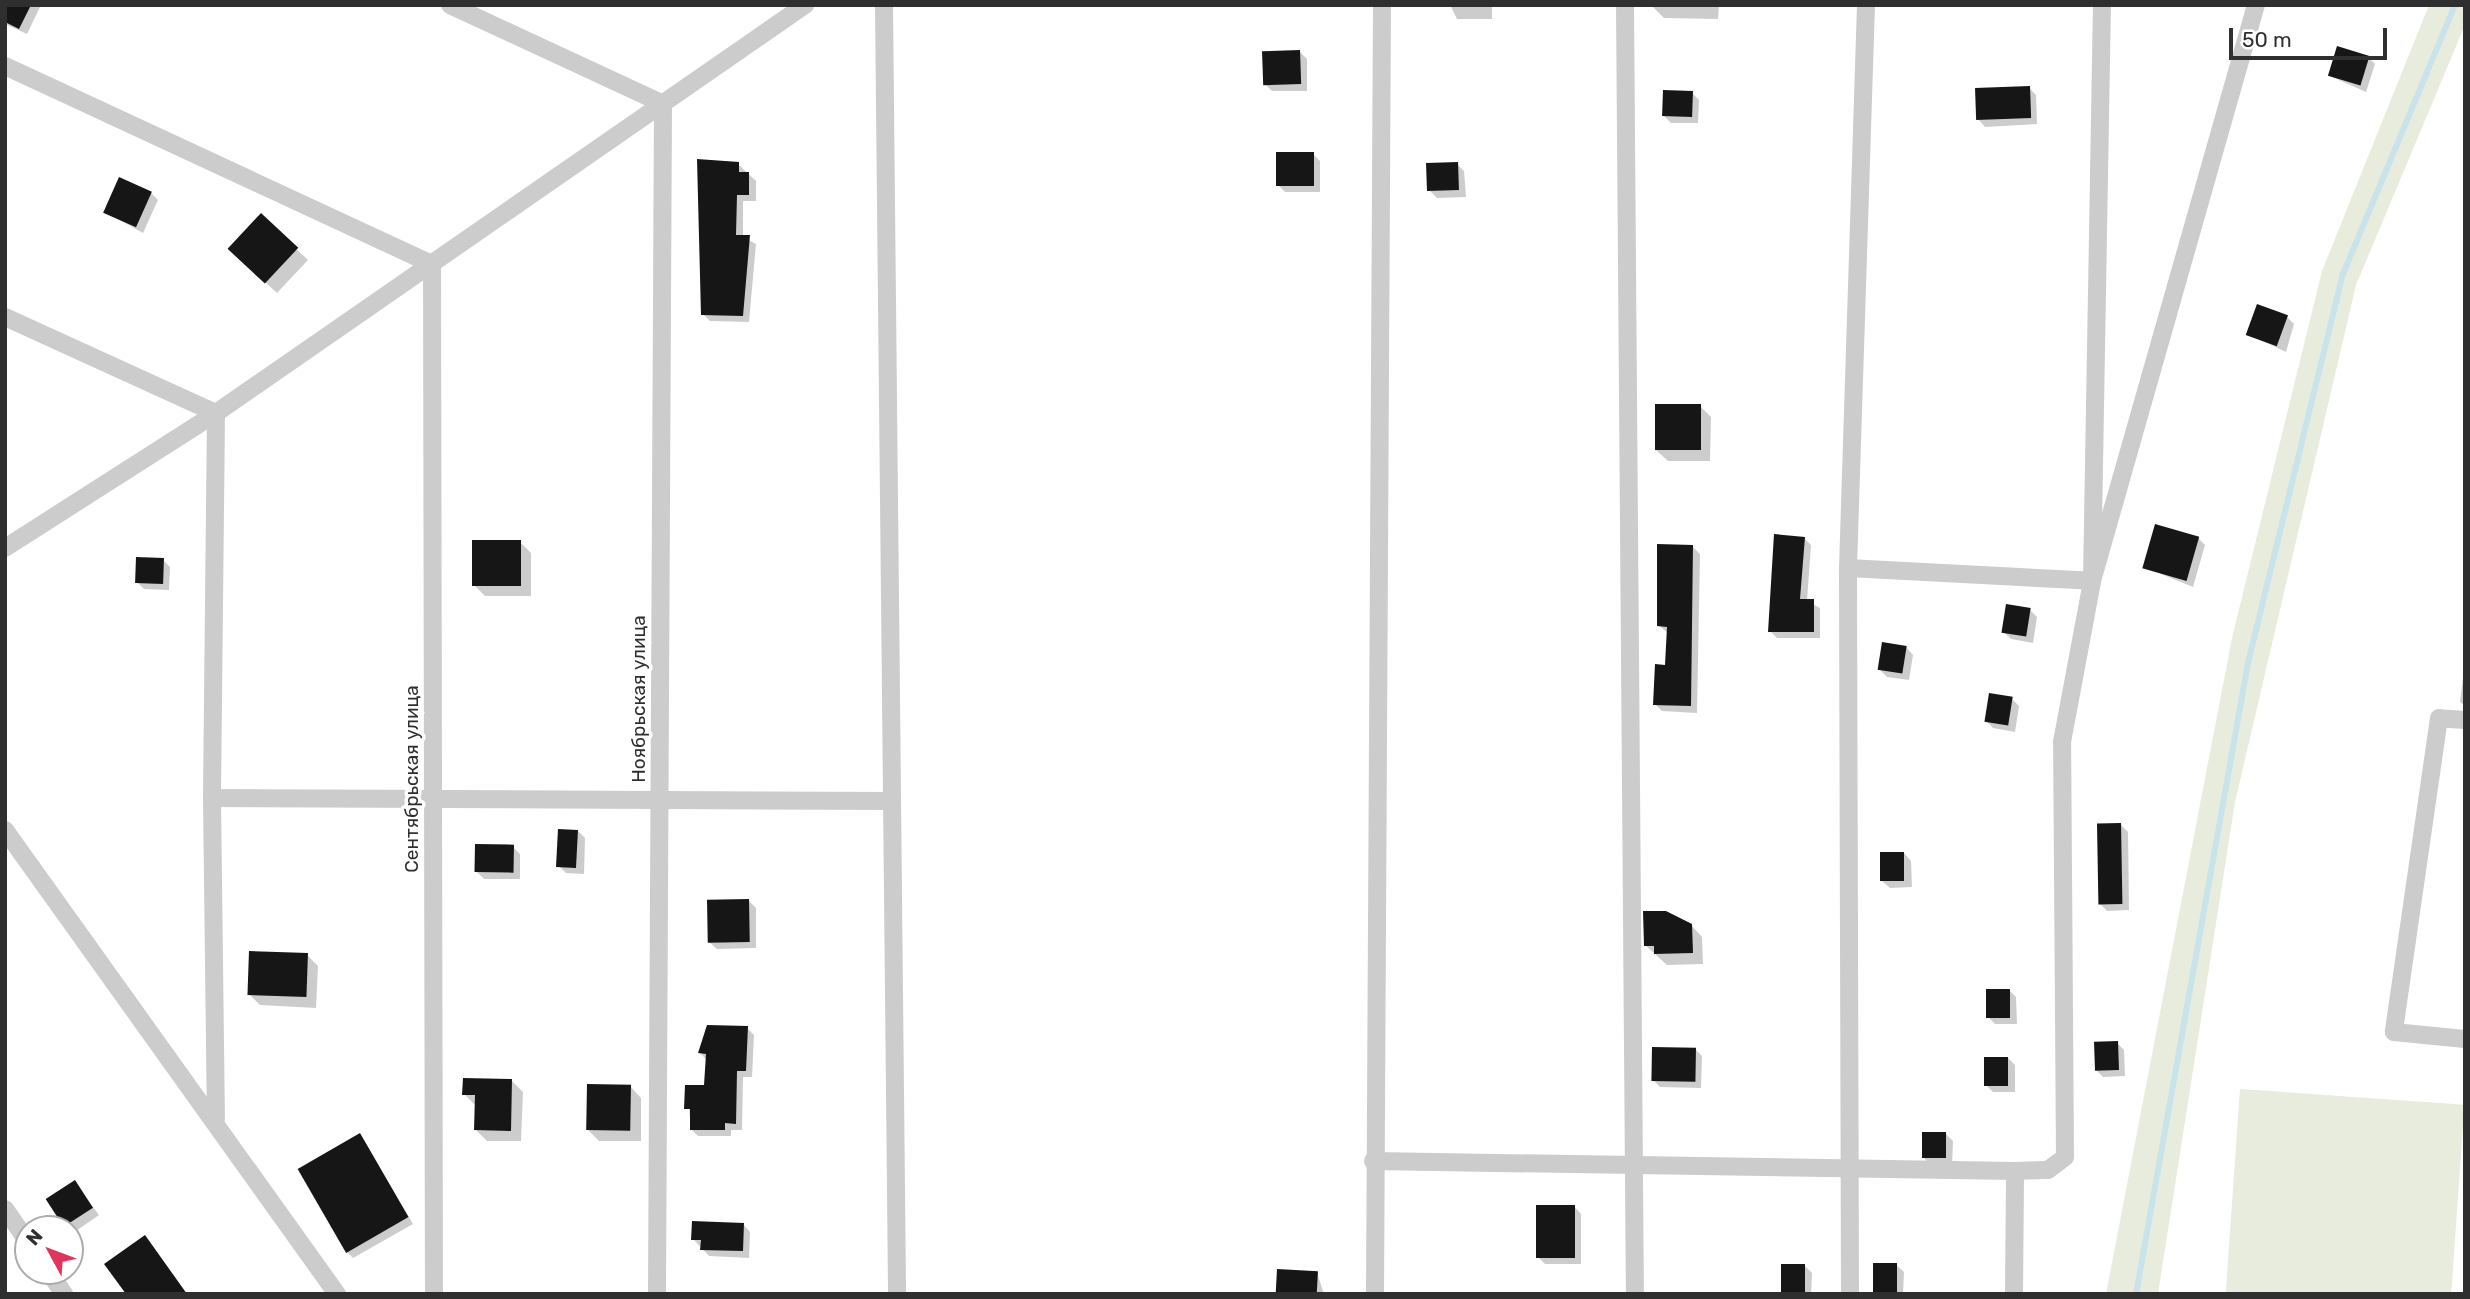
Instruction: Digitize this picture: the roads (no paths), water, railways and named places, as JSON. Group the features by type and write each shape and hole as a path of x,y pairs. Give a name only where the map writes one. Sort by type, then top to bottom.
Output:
{"street":[{"path":"450,5 663,104"},
{"path":"5,548 216,413 805,5"},
{"path":"884,5 897,1294"},
{"path":"1375,1294 1373,1161 1382,5"},
{"path":"1625,5 1637,1168 1635,1294"},
{"path":"1850,1294 1852,1169 1848,568 1866,5"},
{"path":"2092,581 2102,5"},
{"path":"1373,1161 1637,1168 2015,1171 2048,1170 2065,1157 2062,742 2092,581 2256,5"},
{"path":"5,66 432,264"},
{"name":"Ноябрьская улица","path":"657,1294 663,104"},
{"name":"Сентябрьская улица","path":"432,264 435,1294"},
{"path":"5,317 216,413"},
{"path":"216,413 212,798 216,1119"},
{"path":"1848,568 2092,581"},
{"path":"2465,720 2438,718 2393,1032 2465,1039"},
{"path":"212,798 892,801"},
{"path":"5,830 216,1119 337,1294"},
{"path":"2014,1294 2015,1171"}],"waterway":[{"path":"2136,1294 2248,663 2343,274 2455,5"}]}
